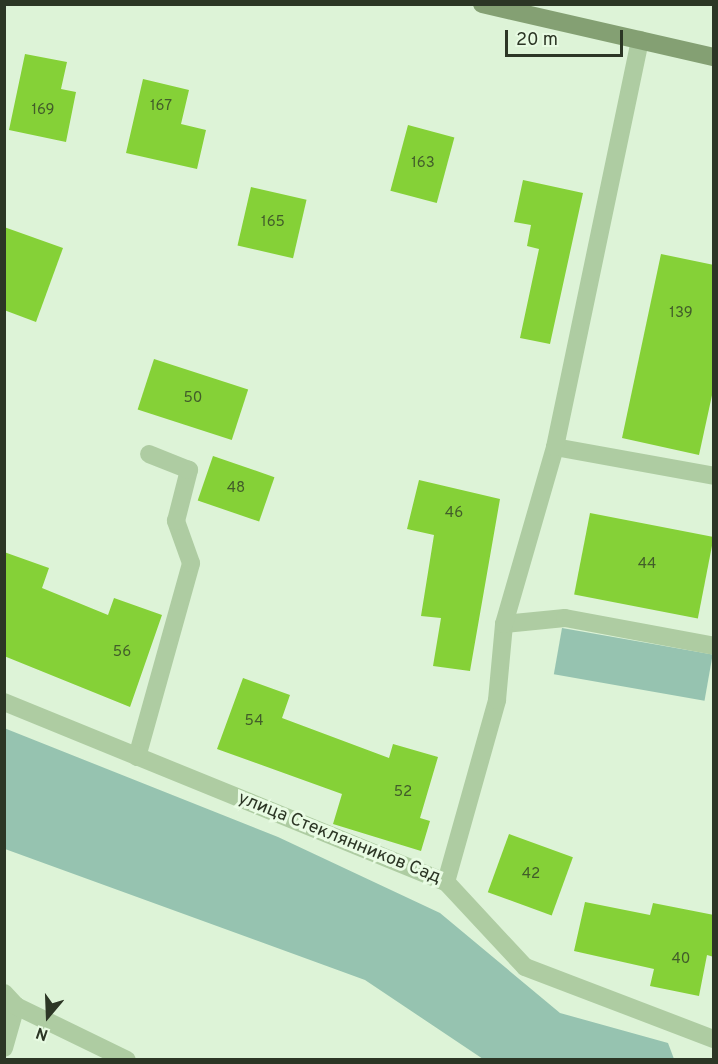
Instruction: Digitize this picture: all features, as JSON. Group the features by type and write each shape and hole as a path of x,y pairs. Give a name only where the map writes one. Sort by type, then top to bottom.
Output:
{"main road":[{"path":"482,4 714,57"}],"street":[{"path":"446,882 497,700 504,624 555,447 640,40"},
{"path":"555,447 714,476"},
{"path":"137,757 191,563 176,521 189,470 149,454"},
{"path":"504,624 565,618 714,646"},
{"name":"улица Стеклянников Сад","path":"4,702 446,882 525,967 714,1040"},
{"path":"4,1048 10,1000 127,1059"}],"green space":[{"path":"562,628 713,655 705,701 554,674"},
{"path":"4,728 278,837 440,913 560,1013 668,1043 674,1059 483,1059 365,980 5,849"}],"building":[{"path":"25,54 67,62 61,89 76,92 66,142 9,130"},
{"path":"143,79 189,90 181,124 206,130 197,169 126,153"},
{"path":"408,125 454,137 437,203 390,191"},
{"path":"523,180 583,193 550,344 520,338 539,249 527,246 531,225 514,222"},
{"path":"251,187 307,200 293,258 238,245"},
{"path":"4,227 63,248 36,322 4,310"},
{"path":"661,254 714,265 714,386 699,455 622,438"},
{"path":"154,359 248,390 232,440 138,409"},
{"path":"213,456 274,477 259,522 198,500"},
{"path":"419,480 500,499 470,671 433,666 441,618 421,616 434,535 407,529"},
{"path":"590,513 714,537 698,619 574,594"},
{"path":"4,552 49,568 42,588 108,615 114,598 162,615 130,707 4,656"},
{"path":"243,678 290,695 282,718 389,758 393,744 438,757 420,818 430,821 421,851 333,824 342,794 217,749"},
{"path":"509,834 573,857 552,916 488,892"},
{"path":"585,902 650,915 653,903 714,915 714,957 707,955 699,996 650,986 654,969 574,951"}]}
